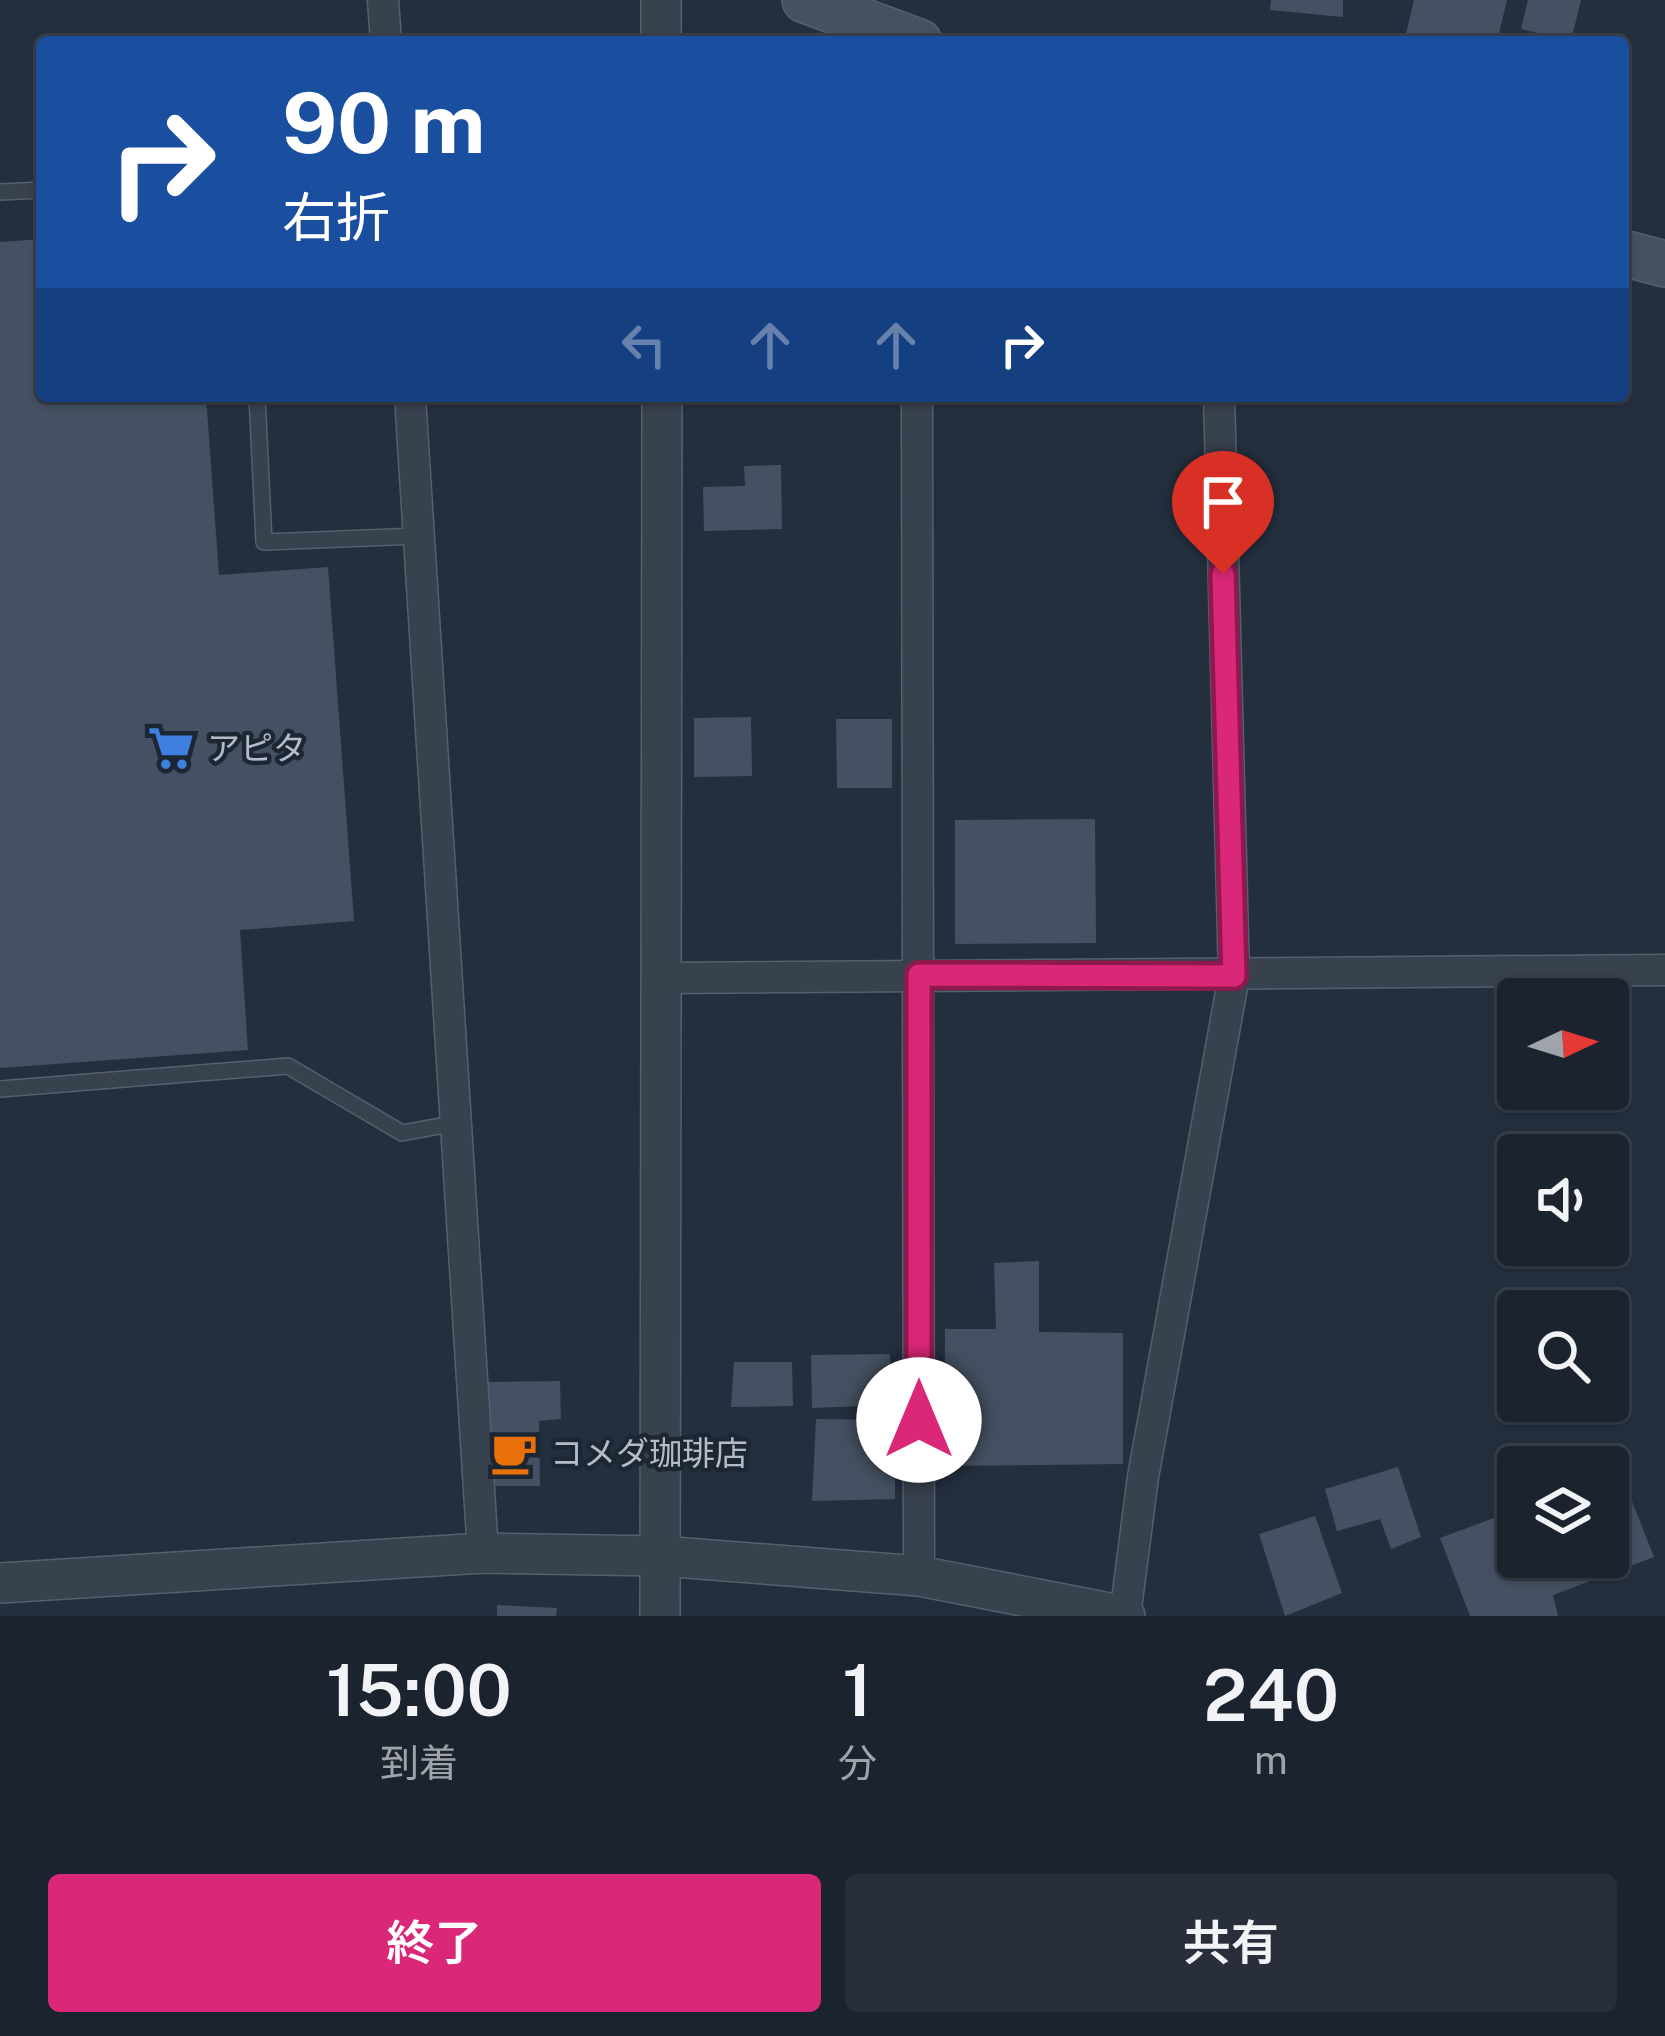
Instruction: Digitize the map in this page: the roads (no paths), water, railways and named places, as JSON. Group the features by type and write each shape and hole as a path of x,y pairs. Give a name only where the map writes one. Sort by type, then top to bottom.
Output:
{"main road":[{"path":"805,0 903,36"},
{"path":"1629,255 1665,264"}],"street":[{"path":"383,0 386,36"},
{"path":"661,0 661,36"},
{"path":"410,402 483,1552"},
{"path":"660,1616 662,402"},
{"path":"917,402 919,1576"},
{"path":"0,1583 483,1552 660,1556 919,1576 1125,1616 1143,1477 1234,976 1219,402"},
{"path":"663,978 1665,970"}],"lane":[{"path":"0,192 36,190"},
{"path":"257,402 263,542 418,536"},
{"path":"0,1089 288,1066 402,1132 456,1123"}],"place":[{"name":"アピタ","path":"171,748"},
{"name":"コメダ珈琲店","path":"514,1453"}]}
